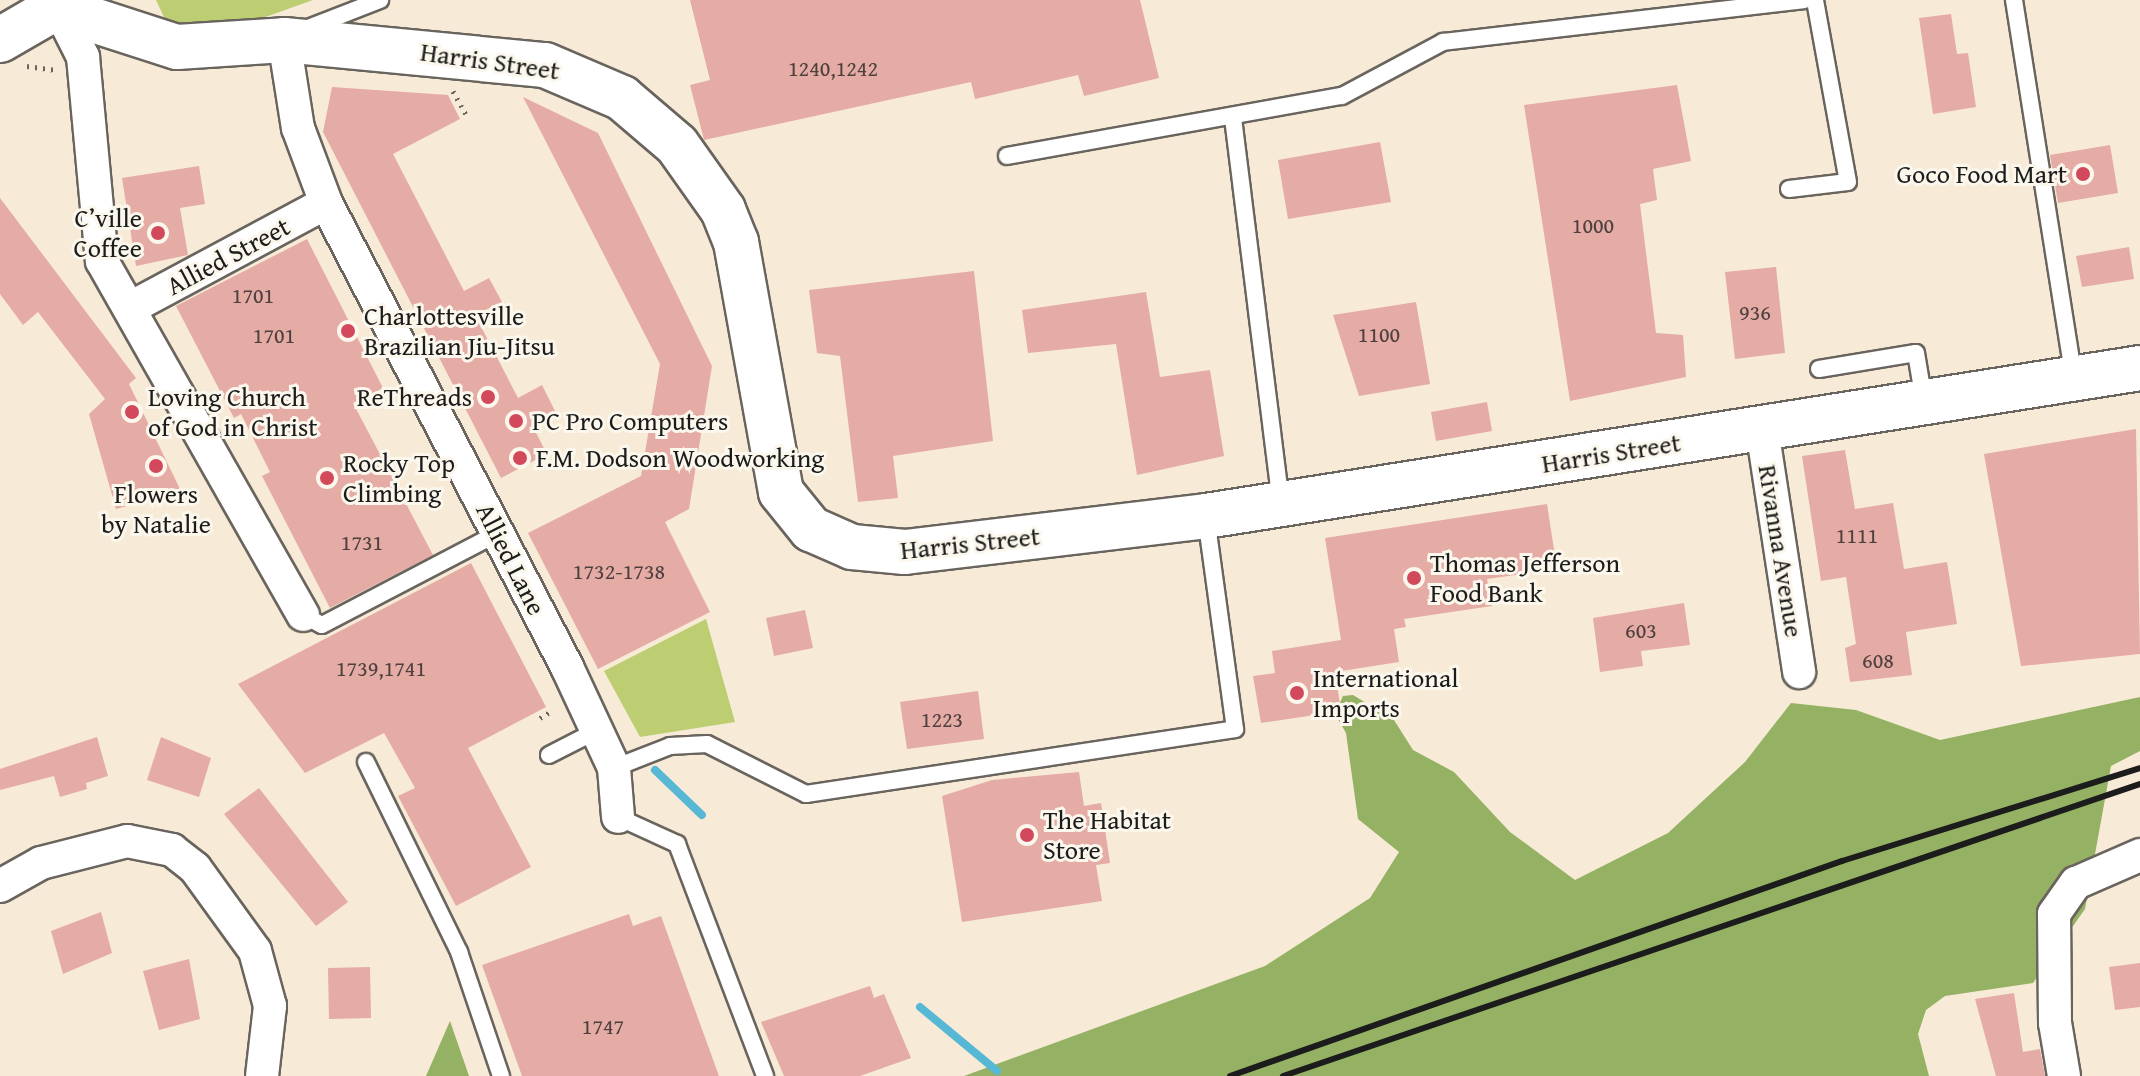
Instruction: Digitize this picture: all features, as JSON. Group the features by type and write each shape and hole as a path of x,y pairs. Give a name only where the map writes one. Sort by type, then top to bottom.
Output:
{"street":[{"name":"Harris Street","path":"64,4 160,45 284,40 545,65 594,82 650,118 701,172 723,210 736,242 776,479 798,517 829,538 905,552 1206,516 2140,368"},
{"path":"7,56 64,4 83,57 102,261 303,615"},
{"name":"Allied Lane","path":"284,40 298,128 326,203 498,533 614,768 618,817"},
{"name":"Allied Street","path":"130,308 326,203"},
{"name":"Rivanna Avenue","path":"1762,429 1799,672"},
{"path":"0,886 41,863 127,841 172,850 195,868 255,951 270,1006 262,1076"},
{"path":"2064,1076 2055,1023 2054,914 2076,883 2140,855"}],"lane":[{"path":"284,40 380,0"},
{"path":"1007,156 1233,118 1342,96 1443,42 1804,0"},
{"path":"1789,189 1848,182 1815,0"},
{"path":"2014,0 2075,378"},
{"path":"1233,118 1282,504"},
{"path":"1819,369 1916,353 1924,403"},
{"path":"614,768 670,746 707,744 806,794 1235,729 1206,516"},
{"path":"303,615 322,625 498,533"},
{"path":"549,755 596,731"},
{"path":"366,762 459,952 501,1076"},
{"path":"618,817 677,844 765,1076"}],"path":[{"path":"7,56 28,65 66,71"},
{"path":"448,82 468,118"},
{"path":"540,718 553,710"}],"green space":[{"path":"156,0 313,0 257,20 169,28"},
{"path":"706,619 735,722 640,737 604,671"},
{"path":"1353,695 1394,720 1413,750 1454,772 1510,832 1575,880 1668,833 1745,762 1791,703 1856,710 1940,740 2140,697 2140,751 2111,766 2085,909 2033,983 1945,996 1926,1010 1918,1034 1929,1076 964,1076 1265,966 1370,898 1399,852 1358,819 1346,733 1335,714 1343,696"},
{"path":"450,1021 469,1076 426,1076"}],"building":[{"path":"690,0 1140,0 1159,78 1084,96 1078,75 975,99 971,82 704,140 690,85 710,80"},
{"path":"1951,14 1957,54 1968,53 1976,107 1933,114 1919,18"},
{"path":"1677,85 1691,161 1653,169 1657,200 1640,204 1656,333 1683,335 1686,377 1570,401 1524,105"},
{"path":"332,87 448,95 460,119 393,154 464,291 489,278 502,302 475,315 518,398 542,385 557,415 533,427 547,454 501,478 323,132"},
{"path":"523,97 598,133 712,366 689,509 665,522 710,612 598,669 528,533 641,476 660,364"},
{"path":"1380,142 1391,202 1288,219 1278,160"},
{"name":"Goco Food Mart","path":"2110,145 2118,193 2058,203 2050,155"},
{"name":"C’ville Coffee","path":"199,166 205,204 180,208 188,255 136,266 122,178"},
{"path":"0,198 136,378 129,384 181,491 116,509 89,414 105,399 38,312 23,325 0,294"},
{"path":"307,239 383,388 353,403 433,555 330,608 262,476 270,472 241,414 234,418 176,306"},
{"path":"2129,247 2134,279 2082,287 2076,256"},
{"path":"1776,267 1785,353 1735,359 1725,272"},
{"path":"974,271 993,441 893,456 898,498 858,502 840,356 817,353 809,290"},
{"path":"1146,292 1160,377 1210,370 1224,456 1137,475 1116,344 1028,353 1022,310"},
{"path":"1416,302 1430,384 1359,396 1333,315"},
{"path":"1487,402 1492,431 1436,441 1431,412"},
{"path":"2136,429 2140,654 2021,666 1984,454"},
{"path":"1845,450 1855,509 1893,503 1904,569 1947,562 1957,624 1906,632 1912,675 1850,682 1845,648 1856,644 1846,577 1821,581 1802,456"},
{"name":"Thomas Jefferson Food Bank","path":"1547,504 1557,569 1487,579 1492,606 1404,619 1406,627 1394,629 1399,662 1335,672 1341,711 1261,723 1253,676 1275,673 1272,651 1341,640 1325,538"},
{"path":"471,563 546,707 468,748 531,867 456,906 398,796 415,788 384,733 305,773 238,684"},
{"path":"1684,603 1690,645 1641,651 1643,666 1600,672 1593,618"},
{"path":"805,610 813,648 774,656 766,618"},
{"path":"978,691 984,739 907,749 900,702"},
{"path":"97,737 108,776 86,783 87,789 60,797 54,776 0,790 0,769"},
{"path":"161,737 211,758 199,797 147,780"},
{"name":"The Habitat Store","path":"1079,772 1084,806 1101,803 1110,863 1096,865 1102,901 962,922 942,796 992,780"},
{"path":"259,788 348,902 316,926 224,814"},
{"path":"101,912 112,953 63,974 51,931"},
{"path":"629,914 633,926 661,916 719,1076 522,1076 482,965"},
{"path":"189,959 200,1019 159,1030 143,971"},
{"path":"2140,963 2140,1007 2115,1010 2109,967"},
{"path":"370,967 371,1018 329,1019 328,968"},
{"path":"870,986 874,998 884,994 911,1058 860,1076 784,1076 761,1022"},
{"path":"2014,993 2023,1052 2040,1049 2045,1076 1996,1076 1975,999"}],"waterway":[{"path":"655,770 702,815"},
{"path":"920,1007 997,1071"}],"railway":[{"path":"1230,1076 1842,861 2140,768"},
{"path":"1283,1076 2140,784"}],"place":[{"name":"Goco Food Mart","path":"2083,174"},
{"name":"C’ville Coffee","path":"158,233"},
{"name":"Charlottesville Brazilian Jiu-Jitsu","path":"348,331"},
{"name":"ReThreads","path":"488,397"},
{"name":"Loving Church of God in Christ","path":"132,412"},
{"name":"PC Pro Computers","path":"516,421"},
{"name":"F.M. Dodson Woodworking","path":"520,458"},
{"name":"Flowers by Natalie","path":"156,466"},
{"name":"Rocky Top Climbing","path":"327,478"},
{"name":"Thomas Jefferson Food Bank","path":"1414,578"},
{"name":"International Imports","path":"1297,693"},
{"name":"The Habitat Store","path":"1027,835"}]}
